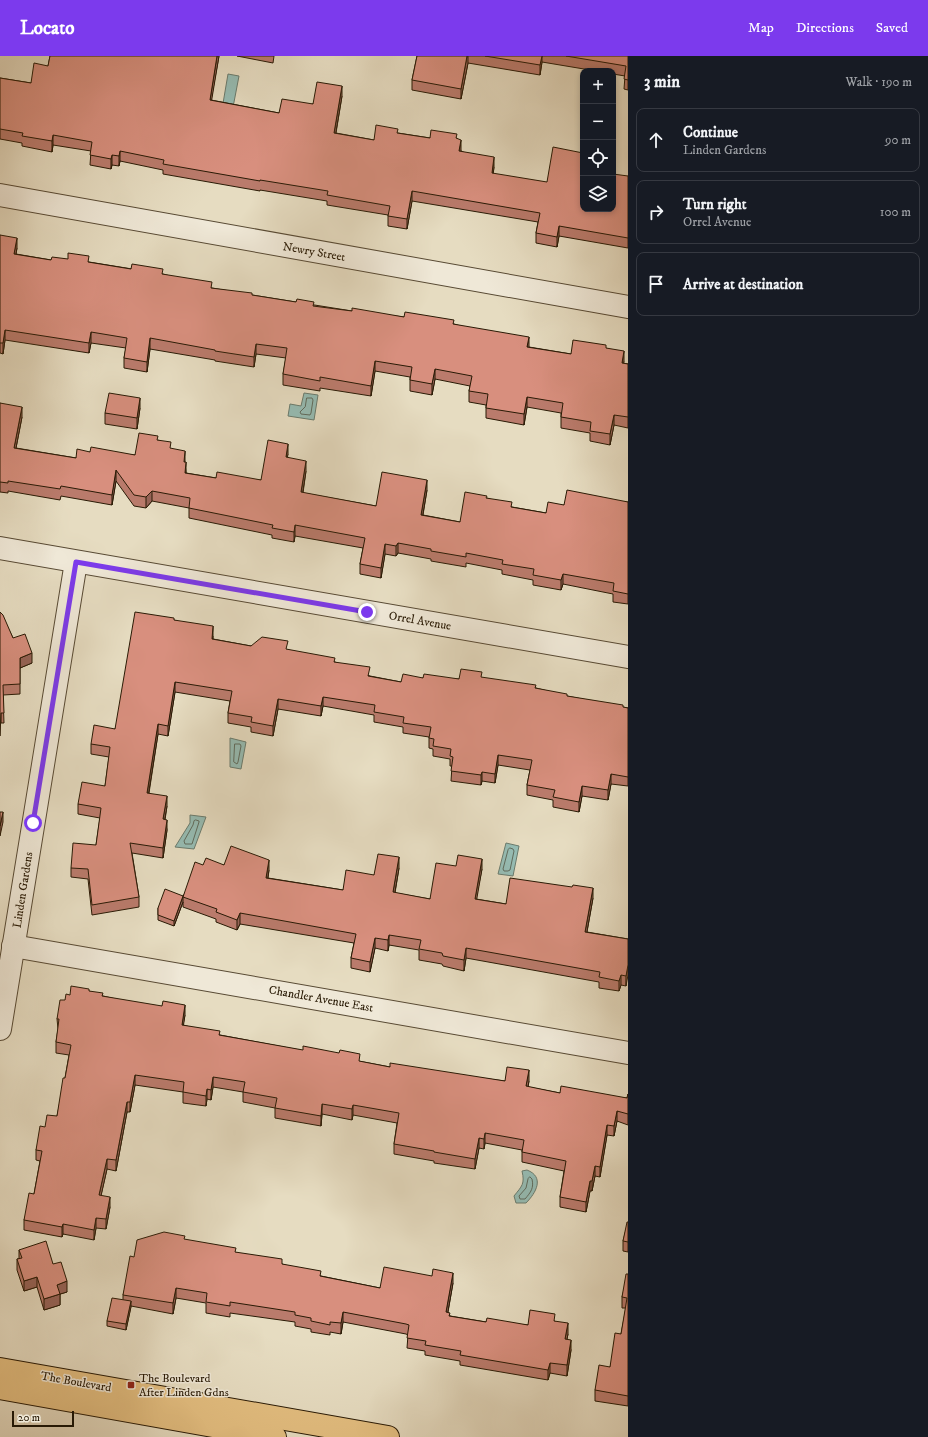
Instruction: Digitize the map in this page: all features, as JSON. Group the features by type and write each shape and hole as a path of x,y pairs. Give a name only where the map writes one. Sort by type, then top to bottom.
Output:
{"main road":[{"name":"The Boulevard","path":"0,1369 388,1437"},
{"name":"The Boulevard","path":"0,1388 275,1437"}],"street":[{"name":"Newry Street","path":"0,195 628,307"},
{"name":"Orrel Avenue","path":"0,548 628,657"},
{"name":"Linden Gardens","path":"0,1029 76,562"},
{"name":"Chandler Avenue East","path":"14,946 628,1053"}],"water":[{"path":"228,74 239,76 230,123 220,121"},
{"path":"304,393 318,395 314,420 288,416 290,404 301,406"},
{"path":"230,738 246,742 241,769 230,767"},
{"path":"190,815 206,817 194,849 175,847 190,823"},
{"path":"506,843 519,846 513,876 498,874"},
{"path":"527,1170 533,1173 536,1177 537,1185 533,1195 526,1203 516,1203 514,1196 522,1185 522,1171"}],"building":[{"path":"50,56 217,56 210,100 279,113 282,99 313,104 317,82 342,86 334,133 374,140 376,125 398,129 397,133 430,138 431,130 457,134 456,138 461,140 459,151 494,157 492,173 547,182 553,147 580,152 580,212 616,212 616,174 628,176 628,238 559,226 557,237 536,233 540,213 412,191 407,219 388,216 390,206 327,195 328,191 163,164 164,160 120,151 119,156 112,155 111,159 90,155 92,142 53,135 52,141 22,136 23,133 0,129 0,78 31,83 34,63 48,66"},
{"path":"417,56 467,56 461,89 412,80"},
{"path":"485,56 542,56 540,65"},
{"path":"566,56 628,56 628,80 624,79 626,66"},
{"path":"0,235 17,238 14,254 51,260 52,257 68,259 68,253 89,256 88,262 131,269 132,264 163,269 162,274 212,282 211,288 252,293 252,295 296,302 297,299 314,302 313,306 352,311 352,308 404,317 405,312 454,320 453,324 529,337 527,347 571,354 573,340 606,345 606,348 624,351 622,363 628,364 628,417 614,415 610,434 590,431 591,422 561,417 563,403 527,397 524,414 486,408 488,394 469,391 472,376 435,369 432,384 410,380 412,367 375,361 371,386 320,377 320,381 283,374 287,348 256,344 254,357 150,338 147,362 124,358 127,338 91,332 89,343 5,330 3,343 0,343"},
{"path":"109,393 140,398 137,418 105,413"},
{"path":"0,403 22,407 14,448 76,458 77,449 90,452 91,447 135,455 139,433 158,436 157,440 171,442 170,448 185,451 185,473 216,478 217,472 261,480 268,440 288,444 286,457 306,461 301,492 376,506 382,472 427,480 421,515 460,522 465,492 487,496 486,498 512,502 511,507 546,513 548,502 564,505 567,490 628,502 628,594 613,591 614,583 563,574 561,580 533,575 534,569 502,564 503,560 466,553 466,557 398,543 396,546 385,544 381,568 360,564 365,538 295,525 294,532 272,528 273,525 189,508 190,498 152,491 146,497 134,495 116,470 112,495 61,486 60,489 8,481 8,483 0,482"},
{"path":"0,612 3,615 13,638 25,634 32,653 20,658 20,684 3,685 4,713 1,713 0,736"},
{"path":"135,612 213,626 212,639 251,646 262,637 288,641 286,649 335,658 334,662 370,667 368,676 401,682 403,674 423,678 424,674 459,679 461,669 482,672 481,677 536,685 535,688 567,694 567,696 623,705 623,707 628,708 628,777 611,774 608,790 582,786 579,802 553,797 555,790 527,785 532,760 498,755 495,774 482,772 481,775 451,771 453,757 450,756 451,749 433,746 434,739 429,738 431,727 403,723 404,717 374,712 375,705 323,697 321,706 278,699 273,726 251,722 252,717 228,713 232,691 175,682 168,726 158,724 147,793 167,796 163,819 167,820 163,848 130,843 139,897 92,905 88,869 71,868 73,843 96,845 101,808 78,804 82,782 105,786 110,747 91,744 94,725 115,729"},
{"path":"0,812 3,812 0,826"},
{"path":"231,846 269,860 266,878 343,890 346,870 374,875 378,854 399,857 393,892 430,899 436,863 456,866 458,855 482,859 475,899 506,904 510,878 572,887 573,885 593,888 585,932 628,939 628,965 626,976 621,975 619,981 599,977 600,972 466,948 464,960 443,956 442,953 419,949 421,940 389,935 388,940 375,938 370,962 351,958 356,934 240,913 237,920 216,912 217,909 183,897 195,862 203,865 206,858 224,865"},
{"path":"165,889 183,896 174,921 158,915 158,908"},
{"path":"71,986 103,993 102,996 162,1006 163,1001 185,1005 182,1025 220,1031 219,1035 303,1050 303,1046 339,1053 340,1050 360,1054 359,1061 390,1067 390,1063 505,1081 507,1067 529,1070 526,1086 560,1093 561,1086 627,1098 628,1094 628,1114 617,1111 614,1126 607,1125 600,1167 595,1166 592,1181 590,1181 586,1202 560,1197 566,1161 522,1152 524,1140 485,1133 484,1139 479,1138 475,1159 394,1144 399,1113 353,1105 352,1109 322,1104 321,1116 275,1108 277,1098 243,1092 245,1082 213,1077 211,1090 207,1089 206,1096 183,1092 184,1082 135,1075 130,1102 127,1102 116,1160 107,1159 99,1195 110,1197 106,1219 96,1218 94,1230 63,1224 62,1227 24,1220 29,1193 34,1194 42,1151 36,1150 40,1126 45,1127 47,1115 57,1116 63,1078 65,1078 71,1045 56,1042 59,1019 57,1019 60,1000 65,1000 66,994 70,995"},
{"path":"628,1222 628,1242 623,1241"},
{"path":"164,1232 185,1236 184,1239 236,1248 235,1252 282,1259 282,1264 321,1271 320,1276 380,1288 384,1267 432,1276 433,1269 453,1273 446,1312 450,1313 449,1316 486,1322 487,1318 528,1325 530,1310 555,1314 554,1321 568,1323 565,1339 571,1340 567,1365 550,1363 548,1370 460,1355 461,1351 425,1345 426,1341 407,1338 409,1325 343,1312 341,1323 330,1322 330,1325 311,1321 311,1318 295,1315 295,1312 230,1302 230,1306 206,1302 207,1293 176,1288 173,1303 123,1295 130,1256 134,1257 137,1240"},
{"path":"46,1241 53,1264 61,1262 67,1281 57,1285 60,1294 44,1299 37,1277 24,1281 17,1259 22,1258 19,1250"},
{"path":"626,1274 628,1274 628,1396 595,1390 599,1365 610,1367 615,1333 621,1334 627,1298 622,1297"},
{"path":"112,1298 131,1301 126,1324 107,1321"}],"place":[{"name":"The Boulevard After Linden Gdns","path":"131,1385"}],"route":[{"path":"33,823 76,562 367,612"}]}
